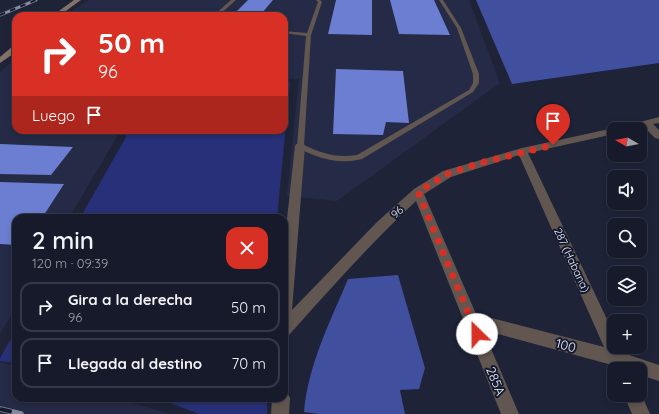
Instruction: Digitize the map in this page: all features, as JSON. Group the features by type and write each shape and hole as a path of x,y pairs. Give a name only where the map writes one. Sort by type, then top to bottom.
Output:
{"main road":[{"path":"61,12 78,0"},
{"path":"0,61 12,51"}],"street":[{"path":"647,124 659,120"},
{"path":"647,125 659,136"},
{"name":"96","path":"288,326 339,269 381,226 418,192 447,174 480,163 522,152 607,133"},
{"path":"288,274 300,146"},
{"name":"287 (Habana)","path":"522,152 619,362"},
{"name":"285A","path":"418,192 510,414"},
{"name":"100","path":"472,320 613,362"},
{"name":"100","path":"647,370 659,373"},
{"path":"636,402 640,414"}],"lane":[{"path":"220,12 234,0"},
{"path":"318,0 320,2 309,35 300,146 319,156 339,160 359,157 471,90 476,83 476,74 459,28 441,0"},
{"path":"288,32 309,35"}],"shaded area":[{"path":"89,0 469,0 500,83 337,201 287,196 299,79 288,78 288,12 70,12"},
{"path":"476,0 659,0 659,63 512,84"},
{"path":"12,62 12,134 119,134 71,214 12,214 12,314 0,334 0,72"},
{"path":"288,83 290,83 288,104"},
{"path":"128,134 285,134 277,214 82,214"},
{"path":"398,275 425,368 419,389 400,390 405,414 319,414 304,412 306,395 315,361 348,279"},
{"path":"12,337 12,362 0,361 0,358"},
{"path":"0,362 12,366 12,402 129,402 169,414 0,414"},
{"path":"168,402 267,402 267,414 199,414"}],"building":[{"path":"248,0 273,0 263,12 236,12"},
{"path":"336,0 372,0 372,35 328,34"},
{"path":"390,0 434,0 450,35 399,34"},
{"path":"336,69 403,71 409,123 386,122 383,135 333,134"},
{"path":"0,144 73,147 51,175 0,174"},
{"path":"0,182 64,184 45,214 12,214 12,245 0,244"}],"railway":[{"path":"0,15 36,0"},
{"path":"0,409 21,414"}],"route":[{"path":"477,334 418,192 447,174 480,163 553,145"}]}
